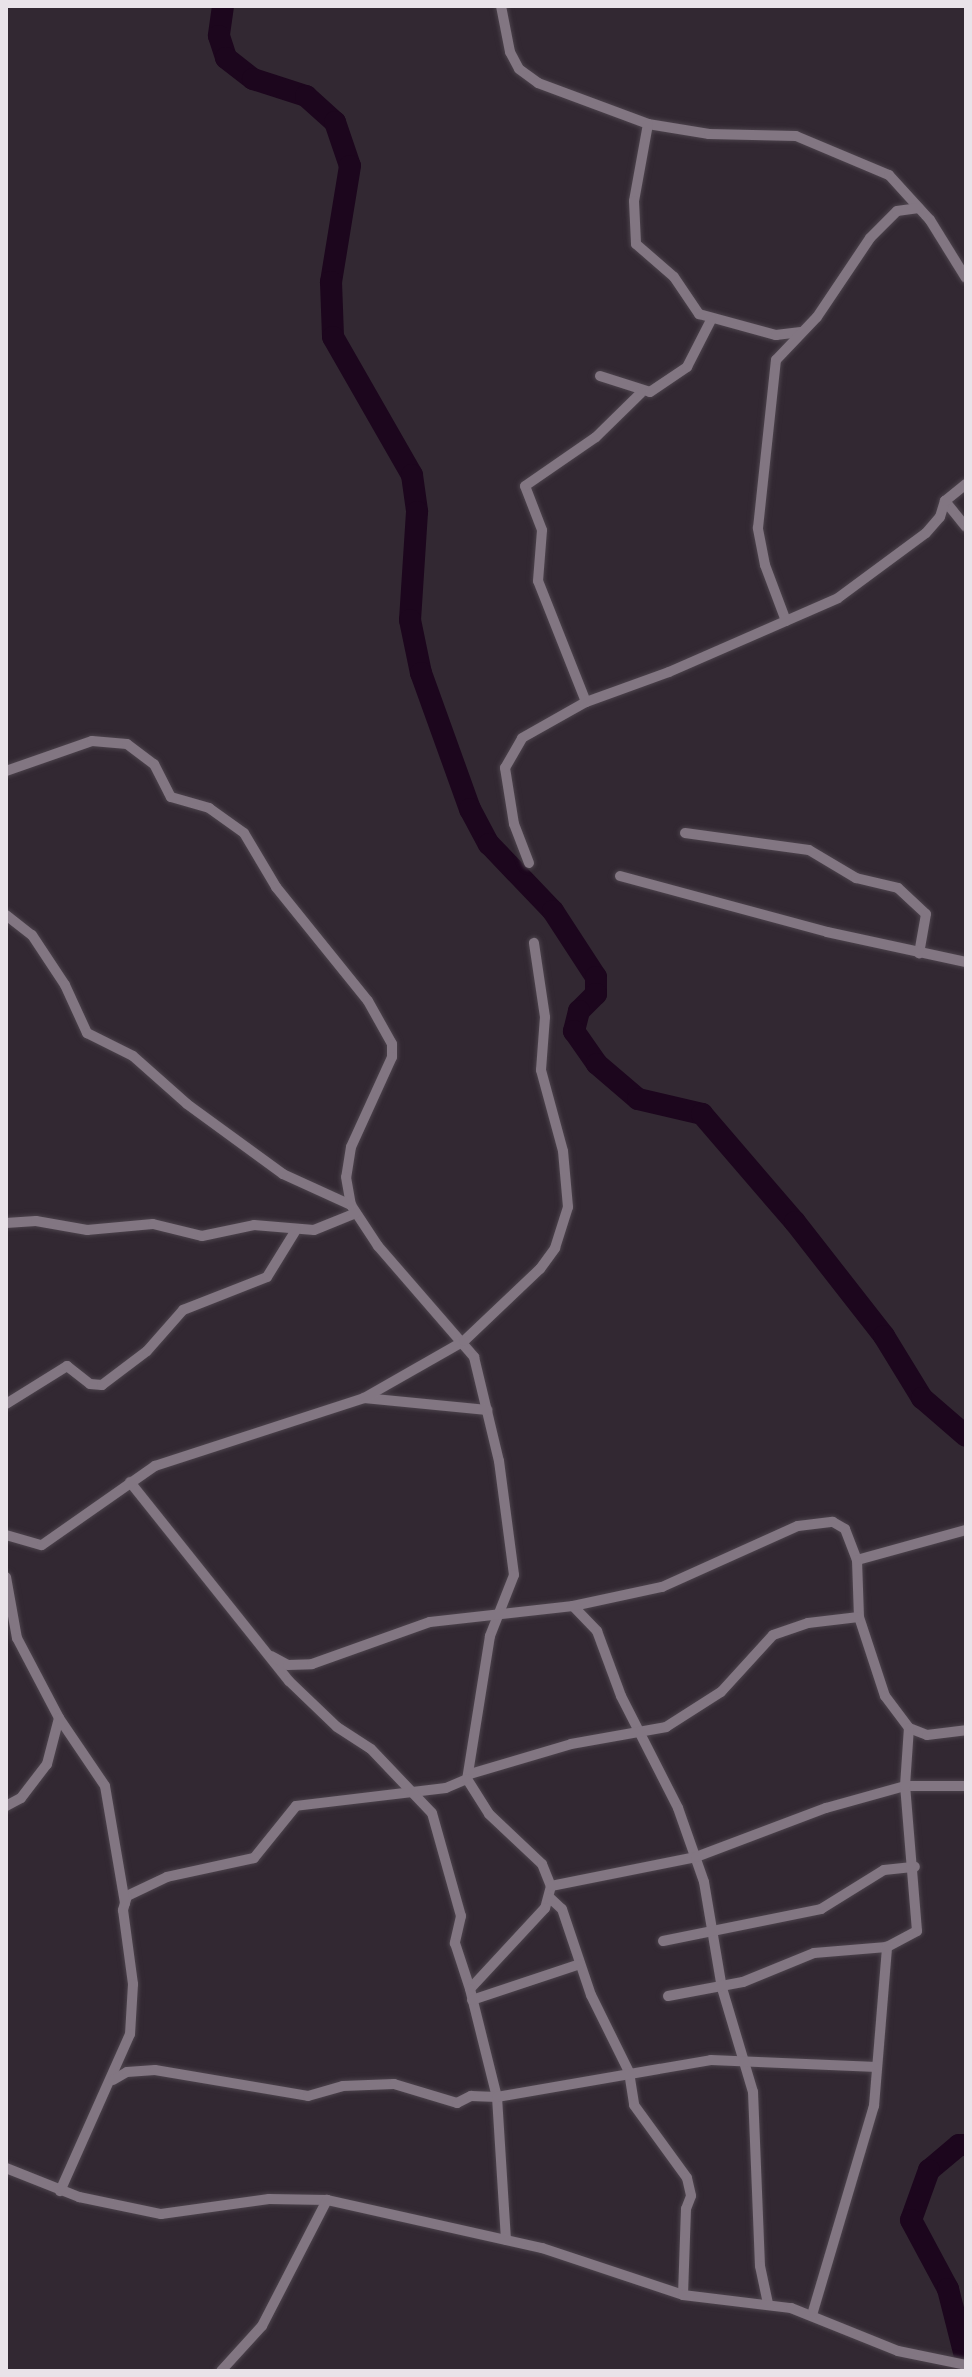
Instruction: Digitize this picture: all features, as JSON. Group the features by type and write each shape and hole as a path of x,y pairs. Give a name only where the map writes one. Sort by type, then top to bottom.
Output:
{"street":[{"path":"501,6 510,52 528,77 648,124 807,140 889,175 921,209 966,278"},
{"path":"648,124 633,210 636,244 674,277 691,307 711,320 776,335 803,331"},
{"path":"786,621 765,565 759,503 776,360 803,331 878,229 902,208 921,209"},
{"path":"586,702 538,581 542,530 525,486 596,437 641,393 687,367 711,320"},
{"path":"600,376 641,393"},
{"path":"529,863 514,824 505,768 522,738 586,702 838,598 926,533 940,517 945,501 966,484"},
{"path":"945,501 966,527"},
{"path":"6,771 92,741 127,744 154,764 171,797 221,814 255,847 276,887 357,986 392,1044 386,1076 351,1147 346,1177 353,1209"},
{"path":"685,833 809,850 856,878 898,888 926,914 919,953"},
{"path":"620,876 919,953 966,962"},
{"path":"6,915 32,935 65,985 87,1033 133,1056 187,1104 283,1174 353,1209 464,1341 487,1410 514,1575 503,1612 490,1636 468,1777 489,1814 542,1864 551,1886 550,1898 471,1994"},
{"path":"6,1535 42,1545 130,1482 185,1454 364,1398 464,1341 540,1269 567,1222 563,1151 541,1070 545,1017 534,943"},
{"path":"6,1223 36,1221 87,1230 153,1224 202,1236 254,1225 296,1230 329,1228 353,1209"},
{"path":"6,1404 67,1366 90,1384 102,1385 147,1351 183,1310 267,1277 296,1230"},
{"path":"364,1398 487,1410"},
{"path":"130,1482 321,1714 371,1749 412,1792 436,1823 461,1916 455,1943 497,2097 506,2240"},
{"path":"271,1656 288,1665 312,1664 430,1622 573,1606 672,1583 815,1522 840,1524 857,1560 859,1617 881,1689 909,1728 927,1735 966,1730"},
{"path":"857,1560 966,1530"},
{"path":"6,1577 17,1638 59,1718 105,1786 125,1903 134,2014 113,2080 60,2191"},
{"path":"573,1606 597,1631 641,1734 665,1779 696,1857 715,1932 722,1988 754,2104 760,2266 768,2304"},
{"path":"125,1903 141,1885 254,1858 296,1806 412,1792 571,1744 641,1734 682,1718 721,1692 773,1635 808,1623 859,1617"},
{"path":"6,1806 21,1798 47,1764 59,1718"},
{"path":"668,1996 722,1988 814,1953 887,1947 917,1931 915,1867 905,1786 909,1728"},
{"path":"551,1886 696,1857 826,1808 905,1786 966,1786"},
{"path":"663,1941 821,1909 884,1870 915,1867"},
{"path":"550,1898 562,1909 614,2051 629,2072 640,2117 687,2178 691,2196 686,2209 683,2295"},
{"path":"812,2315 861,2160 877,2067 887,1947"},
{"path":"471,1994 580,1964"},
{"path":"113,2080 127,2072 155,2070 308,2096 343,2086 394,2084 444,2103 471,2096 497,2097 629,2072 742,2058 877,2067"},
{"path":"6,2168 60,2191 161,2214 279,2198 327,2200 506,2240 683,2295 768,2304 812,2315 898,2351 966,2365"},
{"path":"221,2371 262,2326 327,2200"}],"waterway":[{"path":"223,6 219,36 226,58 253,79 306,96 335,122 350,166 331,282 333,337 412,475 417,512 410,620 421,673 470,809 489,844 553,911 596,977 596,994 579,1011 574,1031 597,1064 638,1099 702,1114 795,1222 884,1336 922,1398 966,1436"},
{"path":"966,2145 959,2145 929,2170 911,2220 948,2289 966,2360"}]}
